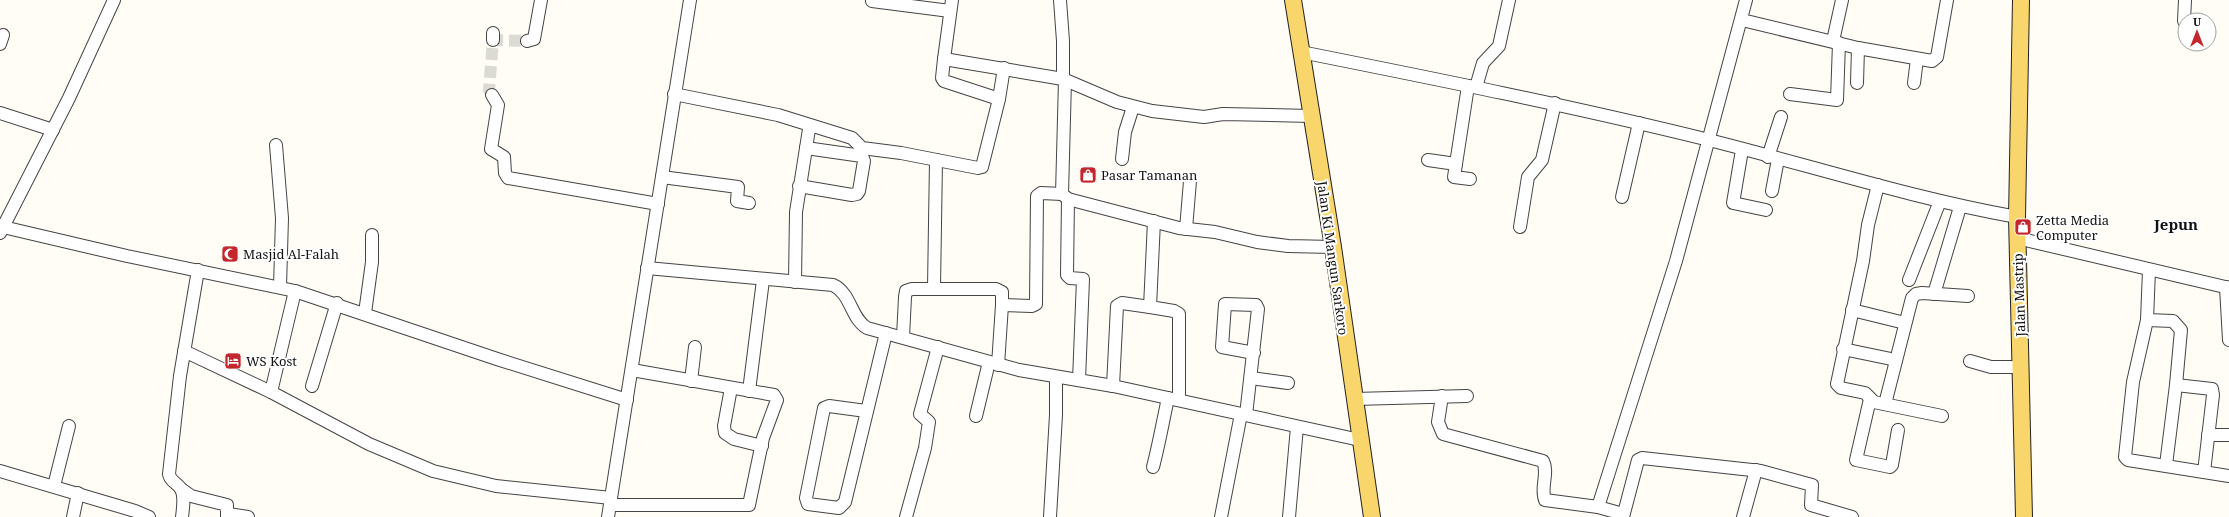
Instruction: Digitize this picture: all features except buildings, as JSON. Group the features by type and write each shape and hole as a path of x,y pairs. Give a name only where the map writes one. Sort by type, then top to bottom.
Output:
{"main road":[{"name":"Jalan Ki Mangun Sarkoro","path":"1292,0 1333,247 1372,517"},
{"name":"Jalan Mastrip","path":"2021,0 2017,238 2024,517"}],"street":[{"path":"114,0 53,130 2,230 295,290 337,303 497,359 627,400"},
{"path":"527,41 534,40 540,0"},
{"path":"610,507 690,0"},
{"path":"1060,0 1064,80 1067,275 1070,278 1083,279 1079,380"},
{"path":"1470,179 1454,177 1472,86 1482,62 1499,46 1509,0"},
{"path":"1598,507 1676,261 1742,20 1746,0"},
{"path":"1790,94 1837,100 1836,42 1842,0"},
{"path":"1742,20 1858,48 1932,61 1937,57 1948,0"},
{"path":"2184,12 2185,0"},
{"path":"872,1 951,6 942,78 944,81 999,99"},
{"path":"1857,83 1858,48"},
{"path":"1301,52 1555,103 1708,140 1960,207 2017,218"},
{"path":"1914,83 1917,58"},
{"path":"944,59 1004,68 1064,80 1133,107 1204,117 1223,114 1311,116"},
{"path":"674,94 778,115 852,138 862,148 879,149 981,168 999,99 1004,68"},
{"path":"492,96 498,105 491,149 504,157 505,173 508,178 658,204"},
{"path":"1520,227 1528,177 1542,160 1555,103"},
{"path":"1122,159 1125,132 1133,107"},
{"path":"0,113 53,130"},
{"path":"1772,191 1773,158 1781,117"},
{"path":"1622,197 1639,123"},
{"path":"795,282 796,212 809,129"},
{"path":"276,145 282,218 280,287"},
{"path":"799,186 855,195 858,192 860,183 864,161 862,156 806,148"},
{"path":"1742,150 1733,203 1766,210"},
{"path":"934,288 936,160"},
{"path":"1428,160 1456,164"},
{"path":"662,177 738,187 737,201 749,203"},
{"path":"1186,229 1190,181"},
{"path":"1878,185 1868,225 1863,261 1843,349 1838,386 1865,393 1870,399 1885,404 1942,416"},
{"path":"1002,305 1032,306 1036,304 1037,196 1041,194 1065,196 1186,229 1215,232 1273,245 1333,247"},
{"path":"1909,280 1940,201"},
{"path":"1934,294 1960,207"},
{"path":"1150,307 1154,221"},
{"path":"365,313 372,262 372,236"},
{"path":"2017,238 2227,287 2229,340"},
{"path":"647,268 837,287 863,326 886,333 994,364 1056,377 1113,386 1360,440"},
{"path":"198,270 184,351 170,474 171,480 181,489 186,506 226,504 228,506 227,515 248,517"},
{"path":"2149,270 2147,320 2133,382 2125,454 2128,460 2229,476"},
{"path":"749,391 763,280"},
{"path":"903,337 906,291 934,288 996,289 1002,292 1002,305 994,364 976,416"},
{"path":"271,392 295,290"},
{"path":"1885,404 1904,323 1914,296 1919,294 1934,294 1968,296"},
{"path":"312,386 337,303"},
{"path":"1113,386 1118,305 1122,303 1174,310 1179,314 1173,399 1161,425 1161,438 1153,467"},
{"path":"1221,517 1251,378 1254,354 1257,306 1225,304 1222,347 1254,354"},
{"path":"1852,310 1904,323"},
{"path":"2147,320 2173,321 2181,330 2176,386 2166,465"},
{"path":"866,411 829,406 824,408 806,498 808,504 833,509 843,506 886,333"},
{"path":"691,381 695,347"},
{"path":"906,517 925,448 929,422 920,414 938,347"},
{"path":"1843,349 1896,360"},
{"path":"184,351 271,392 369,444 433,471 496,486 610,507 746,507 751,502 762,446 777,398 774,395 632,370"},
{"path":"1970,362 1991,367 2021,367"},
{"path":"1050,517 1056,415 1056,377"},
{"path":"1251,378 1288,383"},
{"path":"2176,386 2212,390 2213,395 2204,472"},
{"path":"731,388 724,426 725,433 734,439 762,446"},
{"path":"1442,396 1438,422 1443,434 1539,458 1543,461 1546,469 1544,495 1546,500 1579,511 1598,507 1623,515 1640,458 1756,470 1812,485 1811,505 1835,515 1852,517"},
{"path":"1354,400 1467,396"},
{"path":"1870,399 1856,460 1890,467 1892,465 1898,430"},
{"path":"54,486 69,426"},
{"path":"1289,517 1297,427"},
{"path":"2208,435 2229,435"},
{"path":"1743,517 1756,470"},
{"path":"0,471 78,493 150,517"},
{"path":"73,517 78,493"}],"tunnel":[{"path":"492,95 489,90 493,40 527,41"}],"place":[{"name":"Pasar Tamanan","path":"1088,175"},
{"name":"Zetta Media Computer","path":"2023,227"},
{"name":"Masjid Al-Falah","path":"230,254"},
{"name":"WS Kost","path":"233,361"}],"district":[{"name":"Jepun","path":"2176,225"}]}
